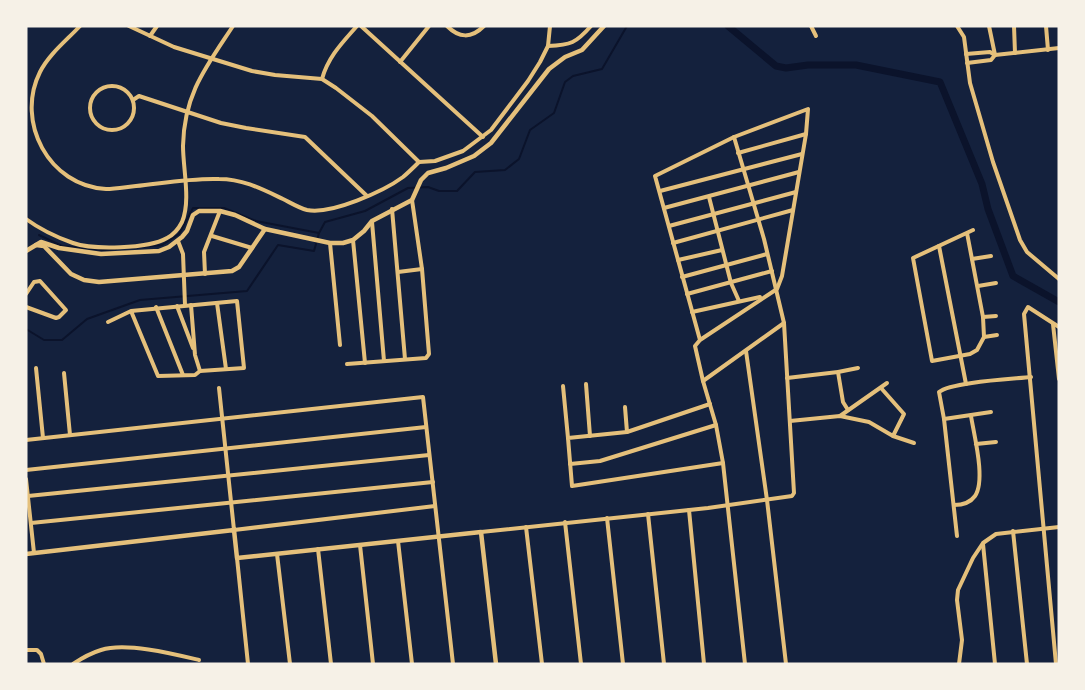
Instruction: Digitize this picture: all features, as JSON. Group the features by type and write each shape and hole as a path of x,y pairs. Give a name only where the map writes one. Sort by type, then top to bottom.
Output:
{"street":[{"path":"80,26 40,71 32,99 33,126 42,148 48,158 68,177 82,184 107,189 222,179 248,183 307,210 325,210 367,196 402,177 420,162 435,161 453,156 464,151 483,137 491,130 528,81 548,46 550,26"},
{"path":"129,26 174,47 261,73 322,79 372,116 420,162"},
{"path":"150,36 157,26"},
{"path":"26,219 44,232 75,244 97,248 152,243 166,238 177,230 185,210 183,146 188,112 197,81 233,26"},
{"path":"322,79 331,58 357,26"},
{"path":"361,26 483,137"},
{"path":"400,62 429,26"},
{"path":"447,26 454,33 465,36 475,34 484,26"},
{"path":"548,46 573,43 579,40 591,26"},
{"path":"347,364 426,358 429,354 422,270 412,200 421,180 428,173 446,168 474,156 491,143 549,69 565,57 582,50 604,26"},
{"path":"812,26 816,36"},
{"path":"957,26 964,37 970,83 993,162 1020,240 1027,252 1059,279"},
{"path":"989,26 995,55"},
{"path":"1014,26 1015,53"},
{"path":"1046,26 1048,50"},
{"path":"966,54 990,52 995,55 1059,48"},
{"path":"967,63 991,60 995,55"},
{"path":"117,86 129,94 133,100 134,107 130,121 118,130 104,129 93,120 90,113 92,98 102,88 117,86"},
{"path":"133,100 139,96 222,123 305,137 367,196"},
{"path":"700,340 655,178 657,174 734,137 808,108 806,134 782,276 777,289 762,297 700,340 695,346 716,425 723,463 745,664"},
{"path":"738,153 806,134"},
{"path":"237,558 689,510 792,496 794,493 784,323 777,289 734,137"},
{"path":"660,191 802,154"},
{"path":"664,208 799,172"},
{"path":"669,226 796,192"},
{"path":"709,196 726,266 738,301"},
{"path":"26,251 41,242 45,242 68,249 109,254 159,251 178,240 187,231 195,212 220,211 236,215 265,229 330,243 343,243 353,240 372,221 412,200"},
{"path":"392,209 405,360"},
{"path":"673,243 793,210"},
{"path":"205,274 204,252 212,236 220,211"},
{"path":"372,221 384,361"},
{"path":"36,245 44,246 71,274 84,280 100,282 232,271 238,267 265,229"},
{"path":"967,233 978,286 984,337 982,344 970,354 932,361 912,262 914,256 973,230"},
{"path":"212,236 252,248"},
{"path":"178,240 183,254 185,305"},
{"path":"353,240 365,363"},
{"path":"330,243 340,345"},
{"path":"939,246 966,384"},
{"path":"678,260 722,250"},
{"path":"682,277 767,254"},
{"path":"972,259 991,256"},
{"path":"398,272 422,270"},
{"path":"687,294 772,271"},
{"path":"26,294 34,282 40,281 66,310 56,318 26,307"},
{"path":"978,286 996,283"},
{"path":"692,312 762,297"},
{"path":"108,322 131,311 237,301 244,368 200,371 195,375 158,376 131,311"},
{"path":"217,303 226,369"},
{"path":"190,305 195,355"},
{"path":"177,306 200,371"},
{"path":"156,308 183,375"},
{"path":"1056,664 1024,314 1028,308 1059,327"},
{"path":"983,317 996,316"},
{"path":"703,381 784,323"},
{"path":"1053,324 1059,379"},
{"path":"984,337 996,334"},
{"path":"746,351 767,500 786,664"},
{"path":"36,368 43,438"},
{"path":"787,378 858,368"},
{"path":"838,372 844,402 848,410"},
{"path":"64,373 70,435"},
{"path":"957,536 944,419 939,392 966,384 1031,377"},
{"path":"840,416 887,383"},
{"path":"586,384 590,436"},
{"path":"563,386 572,486 723,463"},
{"path":"219,388 248,664"},
{"path":"881,388 904,414 893,436"},
{"path":"26,440 422,396 453,664"},
{"path":"568,438 627,432 710,404"},
{"path":"625,407 627,432"},
{"path":"944,419 991,412"},
{"path":"790,421 840,416 869,422 893,436 914,443"},
{"path":"954,505 966,503 974,498 978,491 979,469 972,416"},
{"path":"570,464 600,461 716,425"},
{"path":"26,470 426,427"},
{"path":"976,444 996,442"},
{"path":"28,496 228,474 429,455"},
{"path":"26,479 34,553"},
{"path":"31,523 432,482"},
{"path":"26,554 435,506"},
{"path":"689,510 704,664"},
{"path":"648,514 664,664"},
{"path":"607,518 623,664"},
{"path":"565,522 581,664"},
{"path":"526,527 542,664"},
{"path":"959,664 962,640 958,590 973,558 983,543 996,534 1059,527"},
{"path":"1013,531 1026,664"},
{"path":"481,532 496,664"},
{"path":"398,541 412,664"},
{"path":"983,543 995,664"},
{"path":"360,545 373,664"},
{"path":"318,550 332,664"},
{"path":"277,554 290,664"},
{"path":"73,664 103,649 117,648 146,650 199,660"},
{"path":"26,650 37,650 41,654 44,664"}],"waterway":[{"path":"26,329 44,340 62,340 87,319 140,300 247,291 278,245 314,251 319,233 325,222 365,211 408,188 428,187 439,191 457,191 475,172 505,170 519,159 530,130 554,113 565,82 573,76 602,69 627,26"},
{"path":"728,26 776,66 786,68 808,65 856,65 940,82 982,184 988,209 1013,276 1059,302"},
{"path":"131,248 162,245 179,234 193,208 224,208 256,221 319,233"},
{"path":"39,235 62,246 103,250 116,249"}]}
